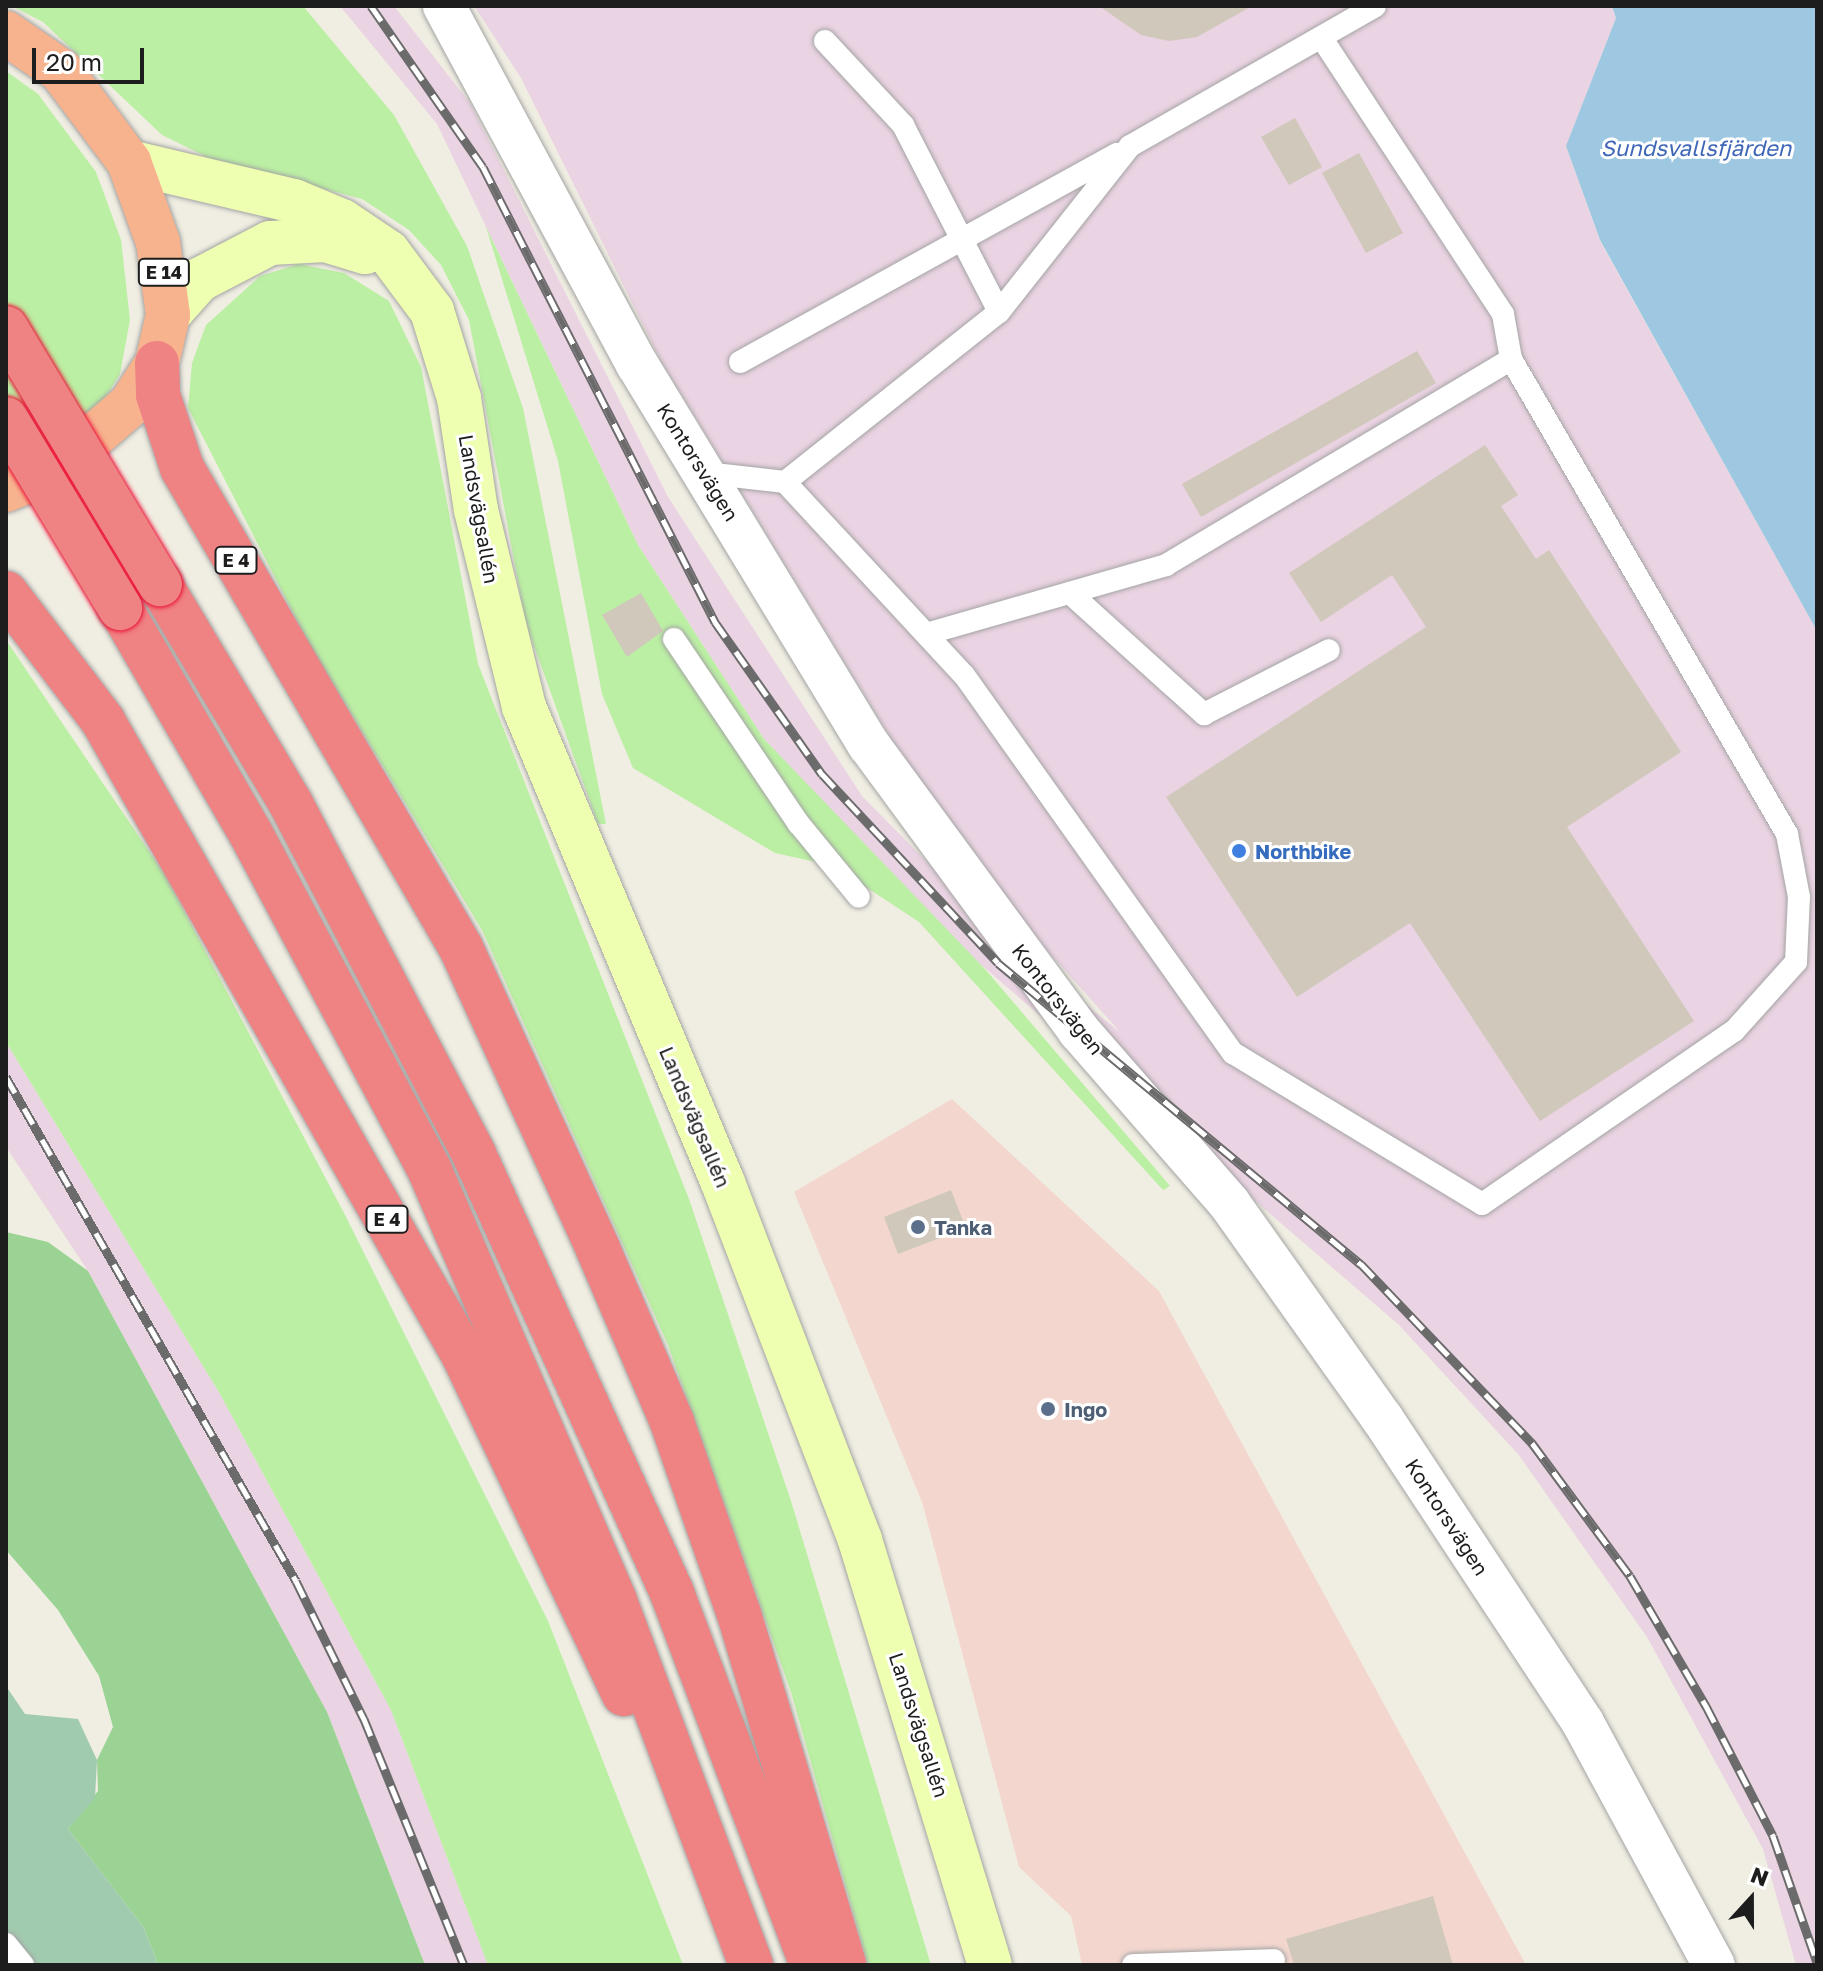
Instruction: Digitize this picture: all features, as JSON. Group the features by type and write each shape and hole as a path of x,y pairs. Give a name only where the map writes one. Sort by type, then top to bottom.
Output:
{"highway":[{"name":"E 14","path":"6,33 61,71 129,162 158,242 168,315 157,363 96,441 6,490"},
{"path":"6,328 291,804 473,1152 672,1593 812,1965"},
{"name":"E 4","path":"157,363 158,395 182,468 461,948 604,1263 672,1422 739,1614 844,1965"},
{"name":"E 4","path":"6,419 120,608 266,861 430,1171 522,1373 719,1872 751,1965"},
{"name":"E 4","path":"6,593 103,721 464,1356 610,1669 719,1872"}],"main road":[{"name":"Landsvägsallén","path":"129,162 294,201 369,237 407,273 432,311 453,370 488,567 524,707 723,1183 860,1540 990,1965"},
{"path":"168,315 199,280 270,243 325,240 407,273"}],"street":[{"name":"Kontorsvägen","path":"444,6 637,364 869,745 1079,1031 1229,1203 1382,1418 1583,1723 1714,1965"}],"lane":[{"path":"740,362 964,244 1375,6"},
{"path":"705,473 785,482 964,675 1233,1053 1482,1204 1734,1031 1796,962 1799,897 1787,834 1511,359 1503,314 1322,38"},
{"path":"825,41 903,125 999,312"},
{"path":"785,482 999,312 1130,146"},
{"path":"926,634 1166,565 1511,359"},
{"path":"1070,593 1204,714 1329,650"},
{"path":"674,639 799,824 859,897"},
{"path":"6,1944 23,1965"},
{"path":"1133,1965 1274,1960"}],"shaded area":[{"path":"340,6 394,6 470,103 668,497 862,796 992,928 1120,1032 983,879 885,729 661,361 521,78 474,6 1612,6 1616,18 1566,146 1600,241 1817,631 1817,1965 1796,1965 1763,1849 1647,1637 1518,1454 1399,1325 950,938 764,739 638,545 437,124"},
{"path":"6,1042 220,1394 391,1710 488,1965 425,1965 327,1712 88,1271 6,1147"},
{"path":"952,1099 1159,1291 1526,1965 1082,1965 1071,1916 1019,1867 922,1502 794,1192"}],"green space":[{"path":"12,6 303,6 394,115 467,246 523,408 606,824 598,824 526,624 469,320 441,265 409,230 362,199 211,159 162,135 43,22"},
{"path":"6,71 38,94 96,172 121,240 130,320 120,374 99,408 68,438 6,464"},
{"path":"486,227 638,545 764,739 985,969 1170,1186 1163,1190 919,922 834,866 775,853 633,768 602,694 558,461"},
{"path":"299,264 344,273 389,301 421,367 478,664 689,1199 791,1501 931,1965 868,1965 791,1692 668,1345 482,930 308,642 188,408 192,363 206,325 260,276"},
{"path":"6,640 165,875 344,1213 548,1621 683,1965 488,1965 391,1710 220,1394 6,1042"},
{"path":"6,1232 48,1242 88,1271 327,1712 425,1965 158,1965 144,1928 68,1829 98,1791 97,1760 113,1727 99,1676 58,1610 6,1550"},
{"path":"6,1686 25,1714 78,1719 97,1760 95,1798 68,1829 144,1928 158,1965 6,1965"}],"water":[{"name":"Sundsvallsfjärden","path":"1612,6 1817,6 1817,631 1600,240 1566,146 1616,18"}],"building":[{"path":"1099,6 1252,6 1197,37 1169,41 1141,35"},
{"path":"1295,118 1322,167 1289,185 1261,137"},
{"path":"1359,153 1403,233 1366,253 1322,173"},
{"path":"1417,351 1436,383 1201,517 1182,484"},
{"path":"1485,445 1518,495 1501,506 1536,559 1549,550 1681,752 1567,827 1694,1021 1540,1121 1410,923 1297,997 1166,797 1426,627 1392,575 1321,622 1289,573"},
{"path":"641,593 663,631 627,657 602,615"},
{"path":"951,1190 966,1228 898,1254 884,1217"},
{"path":"1433,1896 1453,1965 1294,1965 1286,1939"}],"railway":[{"path":"371,6 483,167 715,622 822,774 998,963 1361,1264 1532,1443 1630,1576 1706,1706 1773,1836 1817,1962"},
{"path":"6,1077 296,1581 364,1719 464,1965"}],"place":[{"name":"Northbike","path":"1239,851"},
{"name":"Tanka","path":"918,1227"},
{"name":"Ingo","path":"1048,1409"}]}
